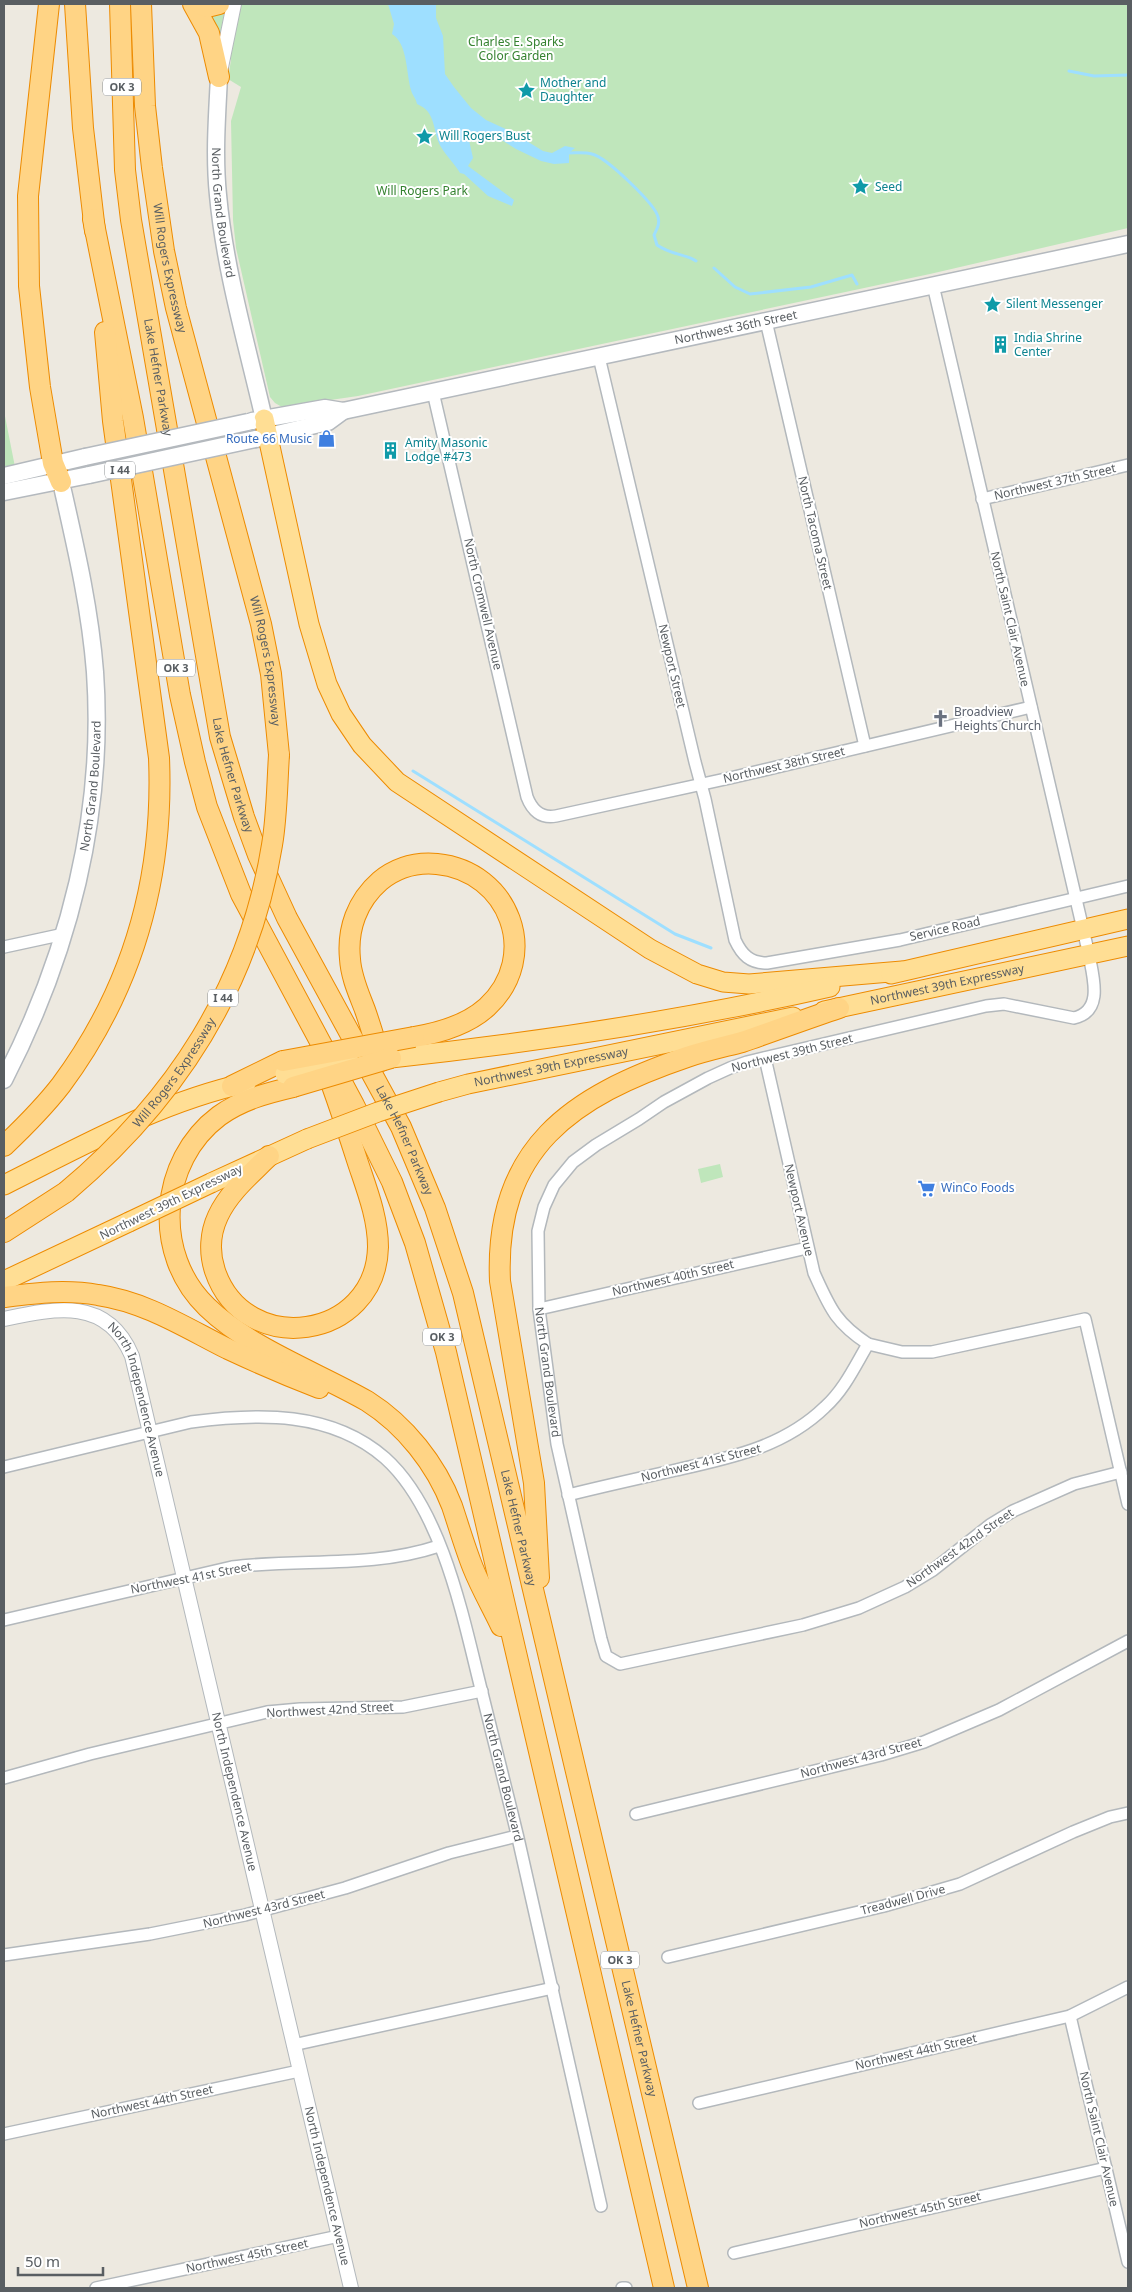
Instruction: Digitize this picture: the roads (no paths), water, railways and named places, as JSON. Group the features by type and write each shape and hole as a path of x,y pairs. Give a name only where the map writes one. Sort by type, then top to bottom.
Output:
{"highway":[{"path":"49,4 32,150 28,242 33,334 57,472"},
{"name":"I 44","path":"4,1146 34,1117 60,1086 89,1044 114,999 143,921 156,855 161,792 156,730 113,421 83,128 75,4"},
{"name":"Lake Hefner Parkway","path":"120,4 125,170 130,210 220,737 244,817 278,900 401,1127 438,1215 463,1293 698,2288"},
{"name":"Will Rogers Expressway","path":"4,1232 66,1192 102,1162 158,1100 186,1064 218,1010 238,968 261,899 272,845 279,755 277,716 271,674 261,624 176,308 164,251 145,106 141,4"},
{"path":"192,4 209,33 218,78"},
{"path":"200,4 208,7 218,4"},
{"name":"OK 3","path":"93,219 133,418 180,695 195,762 216,834 241,894 378,1152 415,1243 446,1352 664,2288"},
{"path":"258,429 309,624 327,684 341,714 362,744 397,782 650,950 697,974 724,982 749,984 902,971"},
{"path":"401,1127 354,979 350,960 350,934 356,913 362,902 385,878 399,869 416,865 449,865 480,878 502,902 510,918 514,934 512,968 501,991 482,1011 452,1027 414,1037 287,1074 212,1122 191,1146 180,1166 172,1191 169,1229 174,1252 185,1278 204,1305 228,1325 260,1344 380,1409 423,1453 442,1484 473,1569 517,1659"},
{"name":"Northwest 39th Expressway","path":"391,1058 666,1021 766,1002 1128,919"},
{"name":"Northwest 39th Expressway","path":"4,1281 308,1139 378,1112 439,1092 468,1084 1089,956 1128,946"},
{"path":"542,1632 534,1483 500,1281 499,1241 508,1202 515,1183 526,1161 542,1140 566,1117 602,1094 687,1057 741,1042 839,1008"},
{"path":"269,1156 227,1200 218,1217 212,1239 213,1265 225,1293 251,1317 274,1327 291,1330 323,1324 347,1310 366,1290 376,1264 378,1248 374,1215 368,1192 315,1034"},
{"path":"4,1185 115,1130 180,1101 232,1086 287,1074 391,1058"},
{"path":"4,1297 43,1292 73,1292 97,1294 134,1304 254,1361 364,1407 399,1428"}],"main road":[{"name":"North Grand Boulevard","path":"218,78 216,146 220,217 258,429"},
{"name":"Northwest 36th Street","path":"4,492 57,472 85,457 258,429 328,422 343,411 1128,244"},
{"name":"Northwest 36th Street","path":"4,476 57,472 89,475 258,429"},
{"name":"North Grand Boulevard","path":"4,1080 38,1006 64,934 78,880 90,817 95,769 96,716 94,670 88,610 57,472"}],"street":[{"name":"North Grand Boulevard","path":"218,78 234,4"},
{"name":"North Saint Clair Avenue","path":"933,285 1095,988 1094,1000 1089,1011 1080,1017 1069,1018 1033,1009"},
{"name":"North Tacoma Street","path":"766,321 865,746"},
{"name":"Newport Street","path":"599,357 701,784 735,940 746,957 760,963"},
{"name":"North Cromwell Avenue","path":"433,392 527,797 538,813"},
{"name":"Northwest 37th Street","path":"982,499 1128,465"},
{"name":"Northwest 38th Street","path":"538,813 545,816 556,816 1030,707"},
{"name":"Service Road","path":"760,963 801,958 900,940 1128,886"},
{"path":"4,947 64,934"},
{"name":"Northwest 39th Street","path":"554,1185 564,1170 583,1153 664,1102 708,1078 747,1062 986,1006 1004,1004 1033,1009"},
{"name":"Newport Avenue","path":"765,1058 814,1273 825,1300 834,1314 855,1336 868,1344"},
{"name":"North Grand Boulevard","path":"554,1185 544,1207 538,1232 539,1309 552,1421 605,1653 613,1662 623,1664"},
{"name":"Northwest 40th Street","path":"539,1309 807,1248"},
{"name":"North Independence Avenue","path":"4,1319 38,1312 69,1311 91,1314 114,1326 125,1342 134,1363 351,2288"},
{"path":"868,1344 902,1352 932,1352 1085,1319 1128,1504"},
{"name":"Northwest 41st Street","path":"568,1495 731,1458 765,1447 801,1428 826,1407 845,1384 868,1344"},
{"name":"North Grand Boulevard","path":"150,1432 192,1422 221,1419 301,1419 346,1433 386,1459 414,1494 439,1546 461,1607 553,1988 602,2206"},
{"path":"4,1467 150,1432"},
{"name":"Northwest 42nd Street","path":"623,1664 803,1624 859,1608 917,1580 990,1525 1019,1508 1074,1484 1121,1472"},
{"name":"Northwest 41st Street","path":"4,1620 245,1565 380,1560 439,1546"},
{"name":"Northwest 43rd Street","path":"636,1814 880,1755 924,1742 998,1710 1128,1641"},
{"name":"Northwest 42nd Street","path":"4,1778 90,1754 218,1723 284,1710 403,1707 482,1691"},
{"name":"Treadwell Drive","path":"668,1957 884,1906 960,1884 1073,1832 1110,1817 1128,1814"},
{"name":"Northwest 43rd Street","path":"4,1955 165,1932 262,1911 345,1888 449,1853 517,1836"},
{"name":"Northwest 44th Street","path":"699,2103 1070,2016 1128,1987"},
{"path":"293,2045 553,1988"},
{"name":"North Saint Clair Avenue","path":"1070,2016 1128,2262"},
{"name":"Northwest 44th Street","path":"4,2134 299,2071"},
{"name":"Northwest 45th Street","path":"734,2253 1106,2168"},
{"name":"Northwest 45th Street","path":"96,2288 339,2236"}],"water":[{"path":"388,4 436,4 436,18 443,36 445,74 471,108 486,120 512,132 543,151 552,153 565,146 575,148 569,153 569,163 554,164 541,161 497,137 475,132 468,136 473,158 468,166 514,200 512,206 488,196 464,174 460,173 441,147 428,112 417,104 409,83 404,52 392,34 394,24"}],"waterway":[{"path":"1069,71 1094,76 1128,75"},
{"path":"569,153 592,154 608,163 639,192 655,211 659,220 654,235 657,245 696,261"},
{"path":"714,268 735,287 750,294 811,287 852,275 857,284"},
{"path":"413,771 675,934 711,948"}],"place":[{"name":"Mother and Daughter","path":"526,90"},
{"name":"Will Rogers Bust","path":"425,136"},
{"name":"Seed","path":"861,187"},
{"name":"Silent Messenger","path":"992,304"},
{"name":"India Shrine Center","path":"1000,345"},
{"name":"Route 66 Music","path":"326,439"},
{"name":"Amity Masonic Lodge #473","path":"391,450"},
{"name":"Broadview Heights Church","path":"940,719"},
{"name":"WinCo Foods","path":"927,1188"}],"park label":[{"name":"Charles E. Sparks Color Garden","path":"516,49"},
{"name":"Will Rogers Park","path":"422,191"}]}
